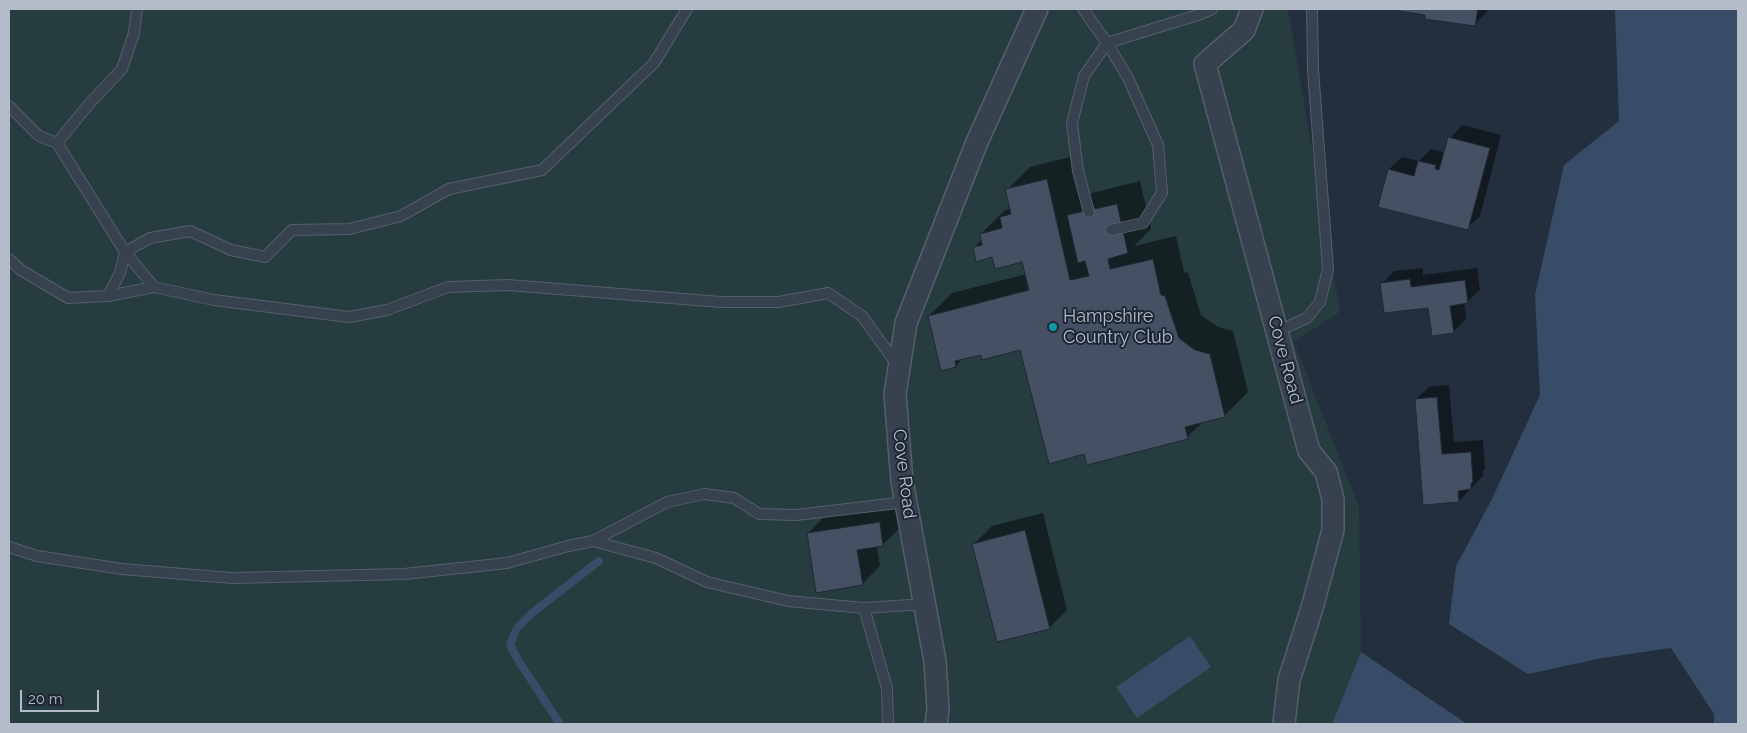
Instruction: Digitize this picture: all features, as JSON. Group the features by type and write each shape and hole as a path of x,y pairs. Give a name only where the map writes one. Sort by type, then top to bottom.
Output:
{"street":[{"name":"Cove Road","path":"936,724 938,710 936,661 902,481 894,394 906,323 977,142 1037,9"},
{"name":"Cove Road","path":"1252,9 1244,30 1205,64 1309,451 1326,472 1333,499 1333,530 1312,608 1289,680 1284,724"}],"lane":[{"path":"57,143 122,68 134,33 137,9"},
{"path":"108,296 120,273 125,252 150,238 190,231 231,250 265,257 292,230 349,229 401,216 449,190 542,170 654,63 686,9"},
{"path":"1083,9 1107,43 1128,78 1158,145 1162,193 1143,223 1111,230"},
{"path":"1089,212 1078,171 1072,123 1084,76 1107,43 1212,9"},
{"path":"1278,331 1307,318 1320,302 1328,269 1313,70 1312,9"},
{"path":"9,106 39,136 57,143 125,252 154,287"},
{"path":"9,259 20,270 68,298 108,296 154,287 214,300 349,317 387,310 448,287 508,285 720,302 779,302 828,293 862,316 899,367"},
{"path":"9,547 37,556 122,569 232,578 404,574 507,563 592,541 667,502 704,494 734,498 759,514 796,515 906,502"},
{"path":"592,541 656,558 707,582 788,601 864,608 925,604"},
{"path":"864,608 888,688 888,724"}],"green space":[{"name":"Hampshire Country Club","path":"9,9 1288,9 1340,312 1294,342 1359,507 1361,652 1332,724 9,724"}],"water":[{"path":"1615,9 1738,9 1738,724 1714,724 1714,714 1671,648 1602,658 1528,674 1449,624 1456,566 1492,499 1540,395 1535,295 1564,165 1619,121"},
{"path":"1190,636 1211,667 1137,718 1116,687"},
{"path":"1361,652 1467,724 1332,724"}],"building":[{"path":"1393,9 1478,9 1475,26 1425,19 1425,15"},
{"path":"1448,137 1490,148 1468,230 1378,207 1388,169 1414,176 1418,161 1436,165 1435,169 1439,170"},
{"name":"Hampshire Country Club","path":"1047,179 1070,280 1089,276 1085,261 1078,263 1067,215 1117,204 1128,253 1108,259 1110,269 1153,259 1161,295 1165,296 1179,338 1195,350 1210,354 1225,417 1185,427 1188,439 1087,465 1084,454 1049,464 1020,350 982,360 981,355 955,361 956,367 941,371 928,316 1029,290 1022,262 995,269 992,257 976,262 973,247 982,245 980,234 1002,228 1000,217 1011,214 1005,189"},
{"path":"1410,279 1411,287 1465,280 1468,303 1450,306 1454,333 1432,336 1428,308 1384,313 1380,283"},
{"path":"1437,397 1442,454 1471,452 1473,483 1471,483 1471,489 1458,491 1459,502 1423,505 1415,399"},
{"path":"880,522 883,546 857,550 863,585 816,593 807,533"},
{"path":"1025,530 1050,629 997,642 972,544"}],"waterway":[{"path":"560,724 510,645 517,628 532,613 599,561"}],"place":[{"name":"Hampshire Country Club","path":"1053,327"}]}
